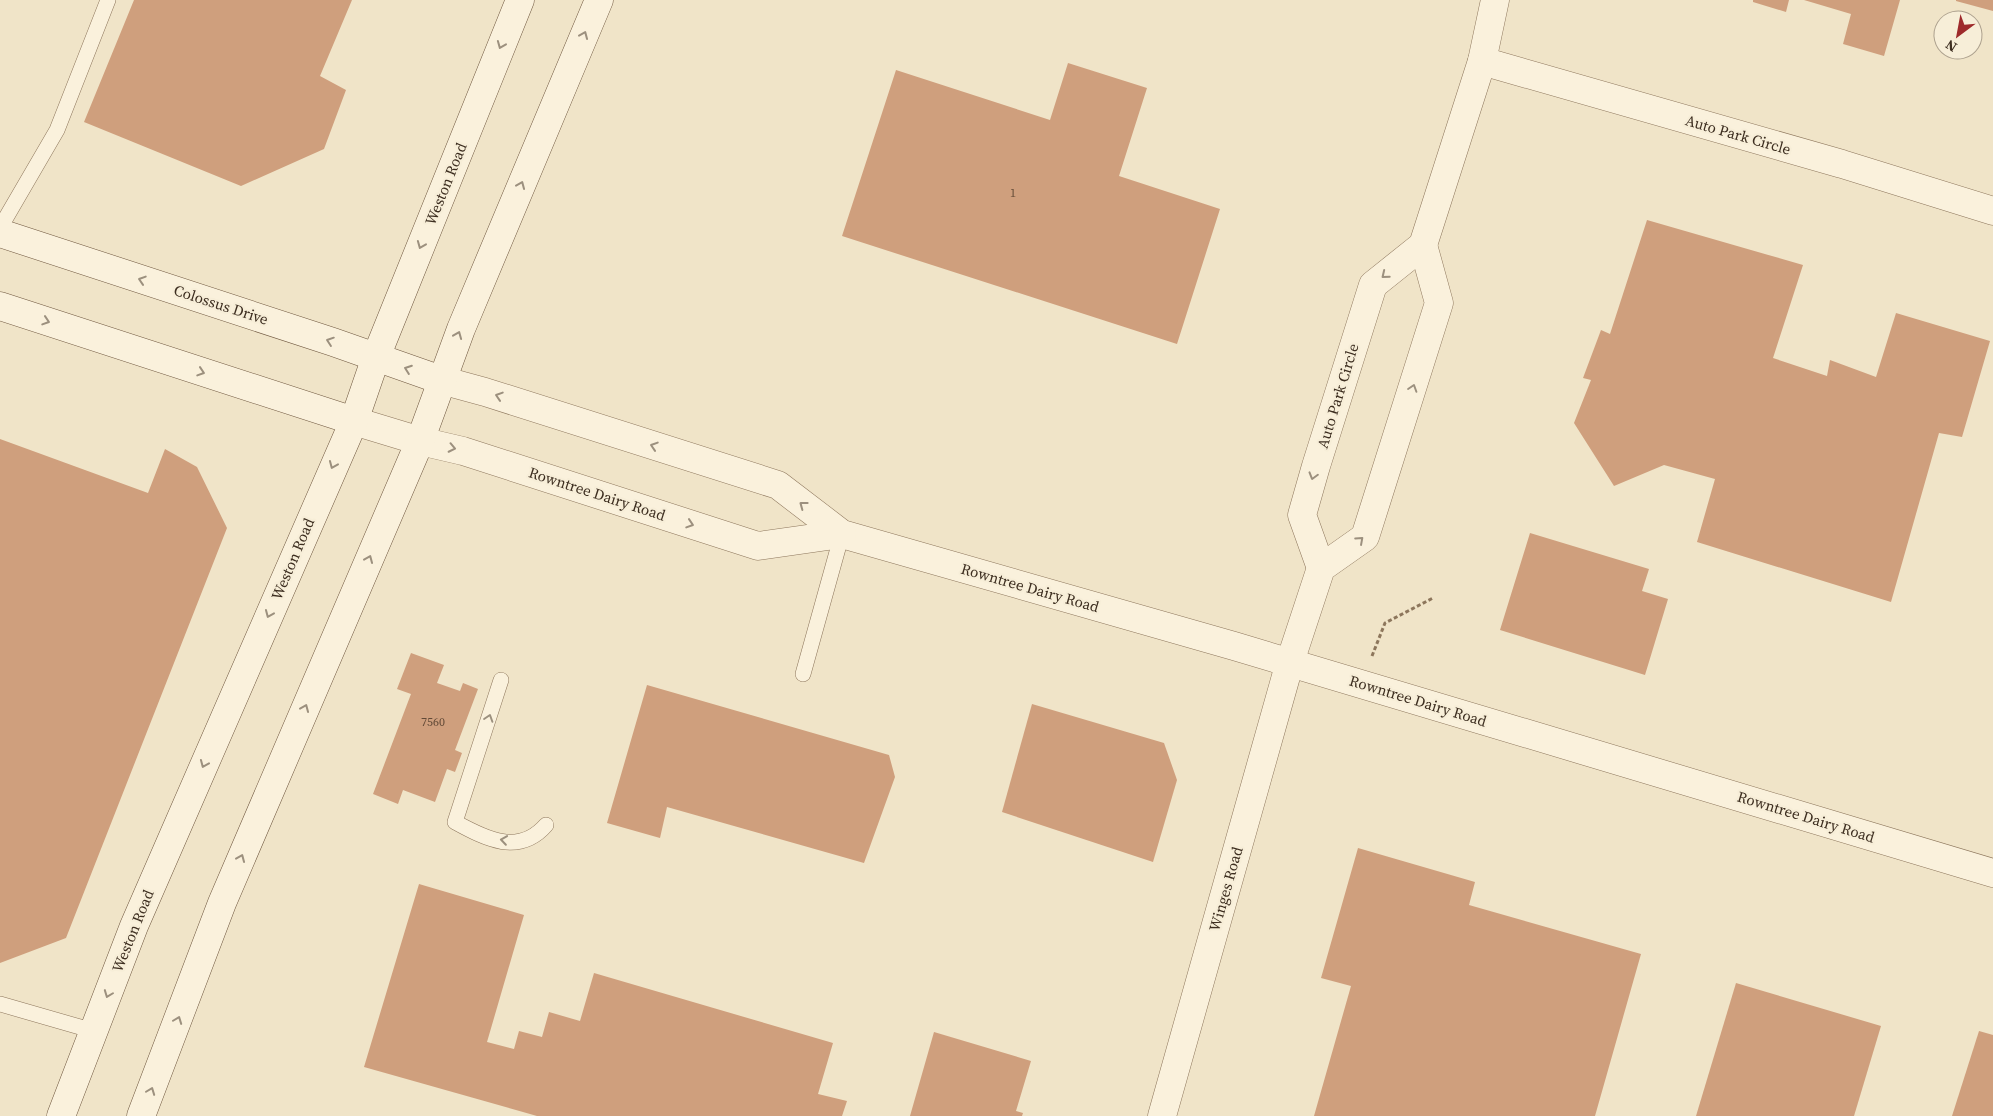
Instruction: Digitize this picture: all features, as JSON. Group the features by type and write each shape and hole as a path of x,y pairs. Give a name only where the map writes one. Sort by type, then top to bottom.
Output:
{"street":[{"name":"Weston Road","path":"61,1116 134,926 354,421 376,357 520,0"},
{"path":"141,1116 222,903 420,441 441,380 599,0"},
{"path":"1290,662 1321,568 1365,537 1424,353 1439,303 1423,245 1482,61 1495,0"},
{"name":"Auto Park Circle","path":"1482,61 1842,164 1993,211"},
{"name":"Colossus Drive","path":"0,234 441,380"},
{"name":"Auto Park Circle","path":"1321,568 1302,514 1324,439 1373,285 1423,245"},
{"path":"0,306 354,421"},
{"name":"Rowntree Dairy Road","path":"441,380 485,392 778,486 842,534 1290,662 1993,873"},
{"name":"Rowntree Dairy Road","path":"354,421 420,441 463,450 758,546 842,534"},
{"name":"Winges Road","path":"1162,1116 1290,662"}],"lane":[{"path":"0,228 57,130 108,0"},
{"path":"804,674 842,534"},
{"path":"501,680 455,822 479,835 502,841 524,842 537,836 546,825"},
{"path":"0,1004 94,1031"}],"path":[{"path":"1362,684 1384,623 1433,598"}],"building":[{"path":"134,0 352,0 320,76 346,90 324,149 241,186 84,122"},
{"path":"1753,0 1789,0 1786,12 1753,2"},
{"path":"1804,0 1900,0 1884,56 1843,44 1851,14"},
{"path":"1956,0 1993,0 1993,11 1956,1"},
{"path":"1068,63 1147,88 1119,176 1220,209 1177,344 842,236 896,70 1050,120"},
{"path":"1647,220 1803,265 1773,358 1827,376 1830,360 1876,377 1896,313 1990,341 1962,437 1939,433 1891,602 1697,542 1715,479 1664,465 1614,486 1574,423 1591,380 1583,378 1601,330 1610,334"},
{"path":"0,439 148,493 165,449 197,467 227,528 66,938 0,963"},
{"path":"1530,533 1649,569 1642,591 1668,599 1645,675 1500,630"},
{"path":"411,653 444,665 437,683 460,691 463,683 478,689 455,750 462,753 455,772 447,769 435,802 403,790 398,804 373,794 411,694 397,689"},
{"path":"647,685 889,755 895,777 864,863 667,807 660,838 607,823"},
{"path":"1032,704 1164,743 1177,780 1153,862 1002,812"},
{"path":"1358,848 1475,882 1469,905 1641,954 1595,1116 1314,1116 1351,986 1321,978"},
{"path":"419,884 524,915 487,1042 514,1049 519,1031 542,1037 549,1012 580,1021 594,973 833,1043 818,1094 847,1101 842,1116 537,1116 364,1067"},
{"path":"1736,983 1881,1026 1854,1116 1696,1116"},
{"path":"1979,1031 1993,1035 1993,1116 1952,1116"},
{"path":"934,1032 1031,1061 1016,1111 1023,1113 1022,1116 910,1116"}]}
